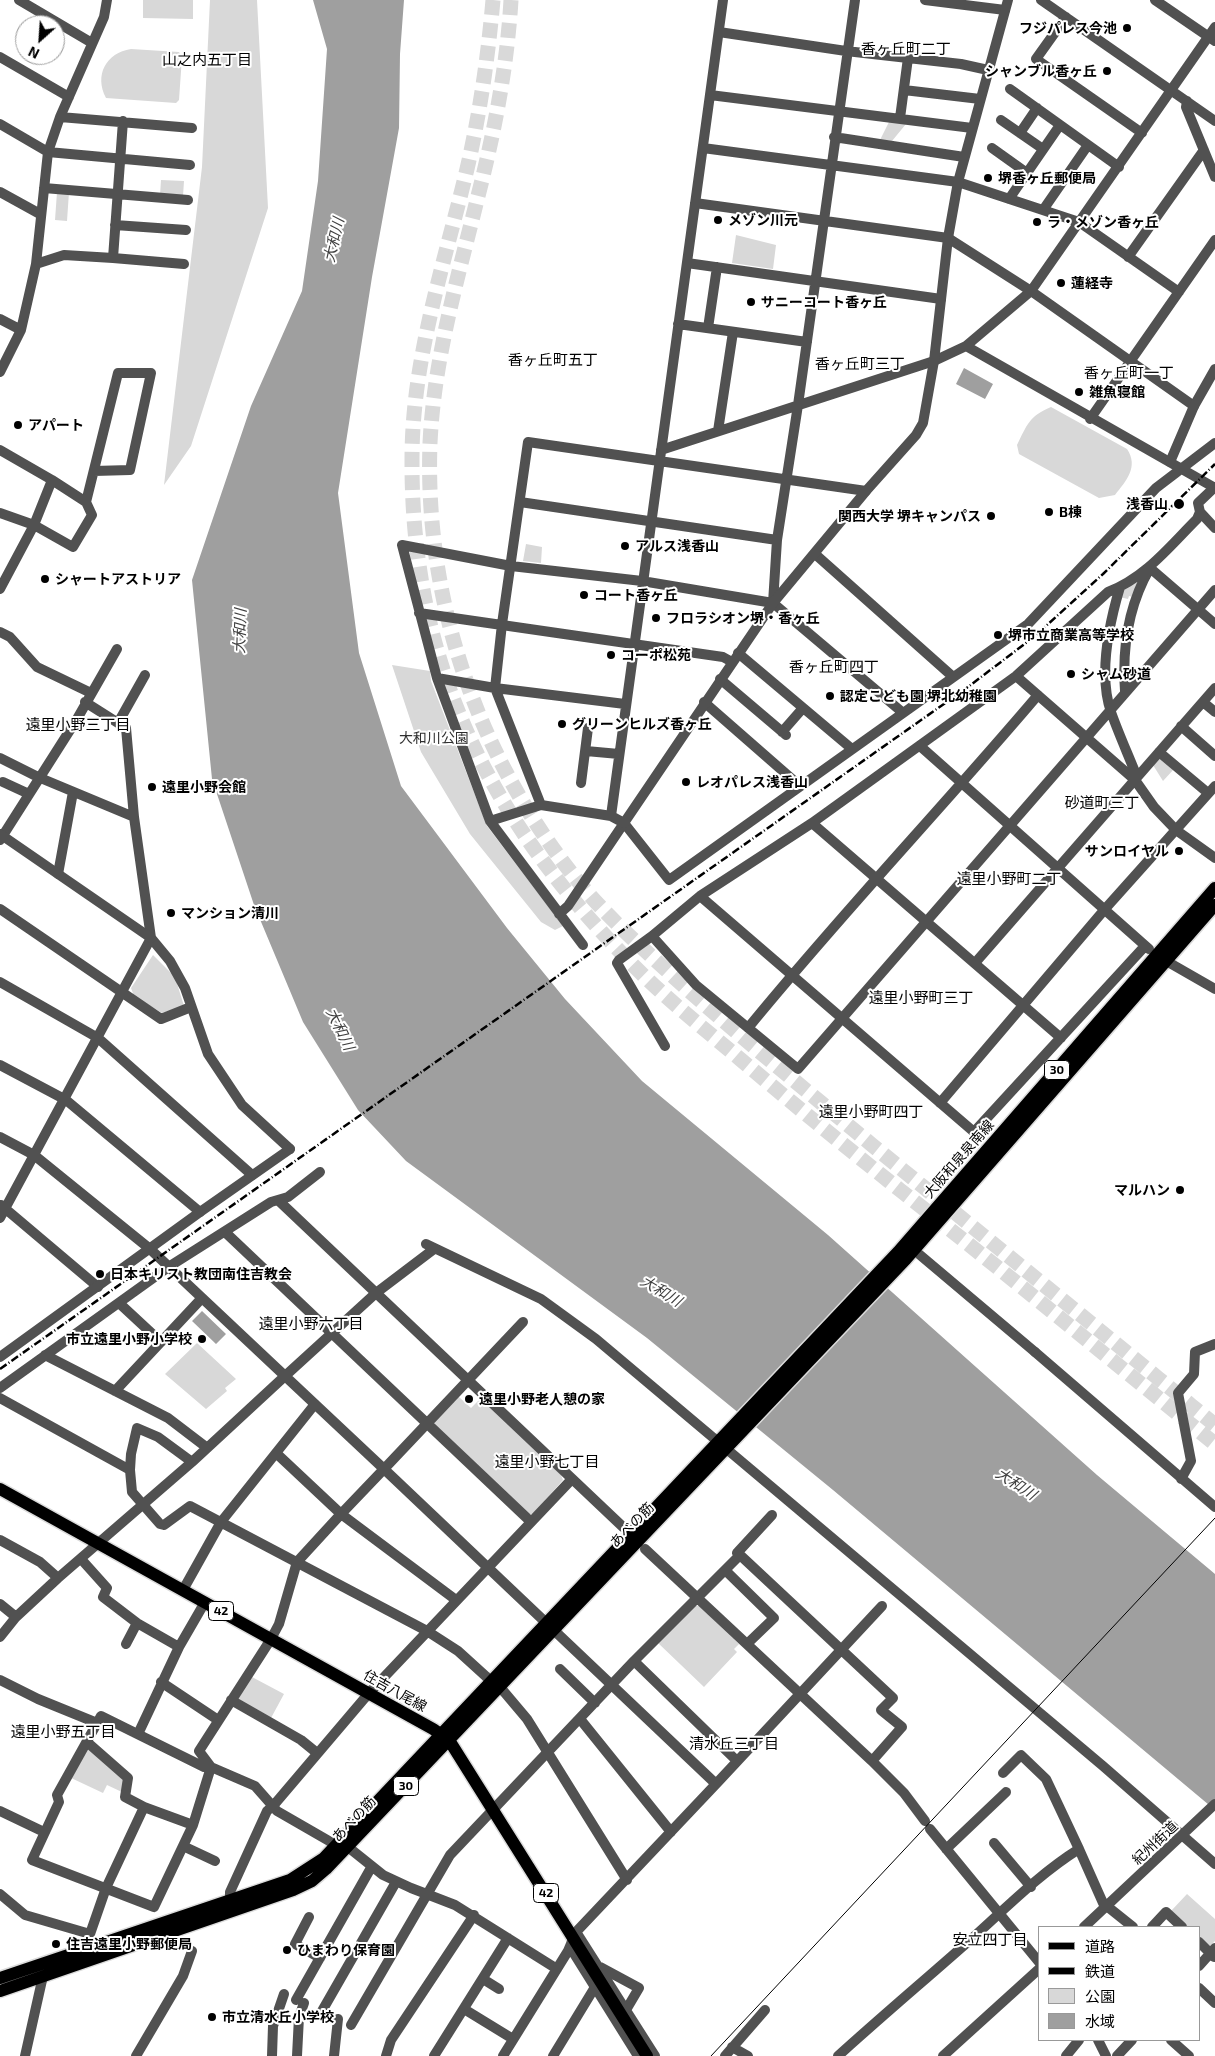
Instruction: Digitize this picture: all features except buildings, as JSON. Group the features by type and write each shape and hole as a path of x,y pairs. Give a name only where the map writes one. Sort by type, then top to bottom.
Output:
{"main road":[{"name":"大阪和泉泉南線","path":"725,1441 908,1252 1162,958 1215,888"},
{"name":"大阪和泉泉南線","path":"1162,958 1215,905"},
{"name":"あべの筋","path":"0,1978 92,1940 166,1928 303,1886 319,1875 342,1846 725,1441"},
{"name":"住吉八尾線","path":"0,1489 445,1737 647,2056"},
{"name":"あべの筋","path":"0,1991 166,1928 230,1900 298,1876 342,1846"}],"street":[{"path":"19,0 92,43"},
{"path":"0,372 21,330 36,264 48,152 60,117 104,17 107,0"},
{"path":"611,816 723,0"},
{"path":"773,602 777,540 807,342 854,0"},
{"path":"559,914 568,906 773,602 924,423 934,361 948,238 958,182 1006,5 925,0"},
{"path":"1041,0 1215,120"},
{"path":"1155,0 1212,39"},
{"path":"1066,17 1036,60 1142,133"},
{"path":"660,454 718,431 934,361 966,346 1031,291 1172,90 1212,39 1215,27"},
{"path":"718,32 846,51 961,64 988,70"},
{"path":"0,57 70,97"},
{"path":"900,118 908,58"},
{"path":"1010,89 1118,167"},
{"path":"904,90 980,99"},
{"path":"710,95 972,128"},
{"path":"1187,101 1186,107 1215,177"},
{"path":"1020,133 1037,108"},
{"path":"60,117 192,128"},
{"path":"1001,120 1043,149"},
{"path":"113,258 122,121"},
{"path":"0,124 48,152 190,165"},
{"path":"1009,199 1060,125"},
{"path":"834,137 964,156"},
{"path":"1043,210 1088,145"},
{"path":"703,148 958,182 1080,222 1179,292"},
{"path":"992,148 1027,174"},
{"path":"1128,257 1204,150"},
{"path":"44,188 188,200"},
{"path":"0,193 40,214"},
{"path":"695,203 948,238 1031,291 1194,406"},
{"path":"115,225 186,230"},
{"path":"1090,419 1132,362 1215,240"},
{"path":"36,264 64,255 184,264"},
{"path":"687,263 941,299"},
{"path":"708,328 717,267"},
{"path":"0,318 21,330"},
{"path":"678,324 807,342"},
{"path":"718,431 733,332"},
{"path":"966,346 1090,419 1215,488 1198,504 1200,512 1215,528"},
{"path":"1170,462 1194,406 1215,369"},
{"path":"86,502 118,373 152,373 130,470 94,471"},
{"path":"541,805 495,688 502,624 528,442 660,454 786,479 866,491"},
{"path":"490,821 541,805 611,816 624,823 669,880 952,676 1028,624 1156,488 1215,443"},
{"path":"0,450 86,502 92,515 73,547 34,525 0,513"},
{"path":"0,589 4,574 34,525 52,480"},
{"path":"520,502 651,519 777,540"},
{"path":"665,1046 617,963 619,960 652,936 700,896 812,823 1016,676 1108,592 1120,587 1150,568 1197,519 1200,512"},
{"path":"583,945 490,821 437,678 402,545 511,566 642,581 773,602 902,712"},
{"path":"815,554 952,676"},
{"path":"1150,568 1215,624"},
{"path":"1125,692 1123,659 1127,632 1141,584 1150,568"},
{"path":"1120,587 1109,626 1106,669 1110,710 1135,772 1135,780"},
{"path":"652,936 696,985 798,1069 1215,590"},
{"path":"420,613 723,657 735,657 803,708 852,749"},
{"path":"0,632 10,637 36,667 88,698 126,728 134,817 151,938 66,1100 3,1206 0,1218"},
{"path":"0,1357 290,1149 242,1105 208,1054 191,1007 170,961 151,938 1,837 117,649"},
{"path":"118,723 145,675"},
{"path":"1016,676 1085,739 1135,780 1154,807 1176,830 1215,858"},
{"path":"437,678 495,688 625,704"},
{"path":"720,679 784,734 803,708"},
{"path":"974,963 1215,688"},
{"path":"748,1028 790,976 962,784 1038,695"},
{"path":"704,702 800,786"},
{"path":"1203,702 1215,712"},
{"path":"1181,726 1215,756"},
{"path":"581,783 588,728"},
{"path":"920,746 1145,946 1215,990"},
{"path":"586,751 618,754"},
{"path":"940,1103 1022,1005 1211,789 1159,752"},
{"path":"0,758 38,777 134,817"},
{"path":"3,782 29,794"},
{"path":"58,874 73,792"},
{"path":"812,823 1062,1038"},
{"path":"700,896 841,1020 974,1132 1145,946"},
{"path":"0,909 161,1019 191,1007"},
{"path":"0,982 98,1038 252,1175"},
{"path":"0,1065 66,1100 200,1212"},
{"path":"0,1136 34,1155 170,1266 610,1686 716,1784"},
{"path":"0,1388 170,1266 271,1202 279,1201 320,1172"},
{"path":"279,1201 623,1527"},
{"path":"3,1206 98,1287"},
{"path":"225,1232 530,1521"},
{"path":"0,1637 16,1617 58,1578 192,1462 206,1447 376,1293 421,1257 430,1247 541,1299 596,1339 725,1441 1186,1833 1215,1864"},
{"path":"908,1252 1035,1352 1215,1507"},
{"path":"116,1390 202,1298"},
{"path":"119,1303 161,1342"},
{"path":"211,1767 198,1751 279,1624 297,1562 524,1322"},
{"path":"1181,1479 1191,1461 1176,1395 1194,1374 1195,1352 1215,1344"},
{"path":"45,1355 168,1418 206,1447"},
{"path":"0,1398 130,1470"},
{"path":"183,1590 221,1522 315,1404"},
{"path":"192,1462 158,1437 137,1428 131,1454 132,1492 160,1524 164,1525 190,1506 427,1631 458,1651 495,1684 527,1719 627,1880"},
{"path":"276,1453 341,1514 456,1600"},
{"path":"230,1900 230,1892 265,1814 369,1694 530,1521 572,1479"},
{"path":"772,1515 737,1553 893,1698 881,1710 902,1728 872,1761"},
{"path":"0,1540 40,1562 58,1578"},
{"path":"645,1549 904,1793 946,1849 1038,1961"},
{"path":"351,2025 426,1893 450,1855 634,1661 740,1555"},
{"path":"81,1559 107,1588 103,1596 137,1623 179,1647"},
{"path":"725,1570 774,1618 747,1644"},
{"path":"138,1734 161,1682 205,1602"},
{"path":"0,1604 16,1617"},
{"path":"503,2056 558,1968 573,1939 882,1606"},
{"path":"126,1644 137,1623"},
{"path":"634,1661 738,1761"},
{"path":"560,1669 595,1703"},
{"path":"0,1680 38,1699 98,1723"},
{"path":"161,1682 218,1720"},
{"path":"231,1700 301,1740 317,1753"},
{"path":"211,1767 192,1825 154,1907 32,1860 59,1802 57,1795 101,1716 204,1767 211,1767 255,1786 273,1806 342,1846 396,1882 426,1893 474,1915 558,1968"},
{"path":"580,1719 671,1832"},
{"path":"87,1742 128,1778 125,1797 192,1825"},
{"path":"1003,1773 1021,1755 1046,1779 1109,1904 1132,1926"},
{"path":"946,1849 1006,1792"},
{"name":"紀州街道","path":"1085,1926 1215,1804"},
{"path":"0,1894 25,1915 92,1940 106,1888 144,1806"},
{"path":"0,1811 44,1832"},
{"path":"994,1844 1031,1887"},
{"path":"183,1846 215,1861"},
{"path":"838,2056 1055,1864 1080,1849"},
{"path":"297,2056 300,2001 320,1958 372,1866"},
{"path":"322,2012 396,1882"},
{"path":"1153,1926 1166,1912 1181,1926"},
{"path":"386,2056 391,2040 474,1915"},
{"path":"309,1917 295,1944 320,1958"},
{"path":"434,2056 508,1938"},
{"path":"573,1939 599,1967 655,2056"},
{"path":"573,1939 595,1987 638,2056"},
{"path":"1200,1943 1213,1953 1200,1965"},
{"path":"136,2056 183,1976 192,1951"},
{"path":"599,1967 639,1988 626,2010"},
{"path":"942,2056 1038,1970"},
{"path":"25,2056 43,1976"},
{"path":"483,1979 500,1989"},
{"path":"553,2056 595,1987"},
{"path":"1200,1989 1215,2003"},
{"path":"272,2056 273,2026 284,1994"},
{"path":"464,2009 513,2039"},
{"path":"725,2056 765,2010"},
{"path":"334,2056 338,2019"},
{"path":"1066,2056 1078,2041"},
{"path":"1098,2041 1106,2056"},
{"path":"1117,2056 1131,2041"},
{"path":"1172,2041 1189,2056"},
{"path":"732,2046 748,2056"}],"green space":[{"path":"143,0 193,0 193,19 143,18"},
{"path":"210,0 257,0 268,208 191,446 164,485 202,167"},
{"path":"131,49 179,52 182,57 179,100 176,103 106,98 101,81 105,66 115,55"},
{"path":"890,120 906,124 892,141 880,140"},
{"path":"161,180 184,181 183,196 160,195"},
{"path":"57,192 69,192 67,221 55,220"},
{"path":"736,235 776,245 773,269 732,263"},
{"path":"1051,407 1127,449 1132,462 1130,474 1115,495 1099,498 1019,454 1017,445 1023,432 1033,418"},
{"path":"526,544 542,547 541,563 523,561"},
{"path":"1138,581 1133,597 1129,596 1128,599 1119,597 1122,589"},
{"name":"大和川公園","path":"392,665 430,671 431,681 487,826 563,926 555,930 541,922 470,834 421,752"},
{"path":"1158,758 1162,758 1174,769 1163,781 1153,765"},
{"path":"153,955 175,977 184,1006 162,1013 134,996 131,988"},
{"path":"197,1343 236,1379 225,1388 227,1391 206,1409 165,1374"},
{"path":"459,1397 471,1408 481,1398 561,1475 563,1480 533,1514 528,1514 435,1426 435,1421"},
{"path":"691,1606 699,1606 739,1644 734,1649 737,1652 704,1687 657,1642"},
{"path":"252,1677 284,1694 271,1718 239,1701 238,1696"},
{"path":"86,1745 123,1776 124,1793 107,1785 103,1793 69,1777"},
{"path":"1187,1894 1215,1919 1215,1941 1210,1946 1200,1941 1200,1926 1185,1926 1171,1911"}],"water":[{"name":"大和川","path":"313,0 404,0 400,54 399,128 372,277 338,493 359,653 401,786 507,928 565,999 642,1081 828,1235 1097,1475 1215,1574 1215,1810 833,1490 647,1338 406,1161 358,1110 303,1022 254,905 212,779 192,580 251,406 302,291 318,181 327,49"},
{"path":"964,368 993,384 985,399 956,384"},
{"path":"202,1311 226,1334 216,1344 192,1321"}],"tunnel":[{"path":"493,0 480,106 467,169 439,277 423,349 413,422 412,459 415,535 426,607 445,674 470,739 502,800 541,858 586,915 650,982 819,1125 1019,1284 1215,1444"},
{"path":"511,0 499,101 441,351 432,412 430,443 431,504 437,565 449,624 467,682 490,739 517,793 550,844 587,892 630,937 773,1063 1215,1425"}],"tram line":[{"path":"711,2056 1215,1518"}],"railway":[{"path":"0,1369 968,687 1035,636 1103,574 1215,464"}],"place":[{"name":"フジパレス今池","path":"1127,28"},
{"name":"シャンブル香ヶ丘","path":"1107,71"},
{"name":"堺香ヶ丘郵便局","path":"988,178"},
{"name":"メゾン川元","path":"718,220"},
{"name":"ラ・メゾン香ヶ丘","path":"1037,222"},
{"name":"蓮経寺","path":"1061,283"},
{"name":"サニーコート香ヶ丘","path":"751,302"},
{"name":"雑魚寝館","path":"1079,392"},
{"name":"アパート","path":"18,425"},
{"name":"浅香山","path":"1179,504"},
{"name":"B棟","path":"1049,512"},
{"name":"関西大学 堺キャンパス","path":"991,516"},
{"name":"アルス浅香山","path":"625,546"},
{"name":"シャートアストリア","path":"45,579"},
{"name":"コート香ヶ丘","path":"584,595"},
{"name":"フロラシオン堺・香ヶ丘","path":"656,618"},
{"name":"堺市立商業高等学校","path":"998,635"},
{"name":"コーポ松苑","path":"611,655"},
{"name":"シャム砂道","path":"1071,674"},
{"name":"認定こども園 堺北幼稚園","path":"830,696"},
{"name":"グリーンヒルズ香ヶ丘","path":"562,724"},
{"name":"レオパレス浅香山","path":"686,782"},
{"name":"遠里小野会館","path":"152,787"},
{"name":"サンロイヤル","path":"1179,851"},
{"name":"マンション清川","path":"171,913"},
{"name":"マルハン","path":"1180,1190"},
{"name":"日本キリスト教団南住吉教会","path":"100,1274"},
{"name":"市立遠里小野小学校","path":"202,1339"},
{"name":"遠里小野老人憩の家","path":"469,1399"},
{"name":"住吉遠里小野郵便局","path":"56,1944"},
{"name":"ひまわり保育園","path":"287,1950"},
{"name":"市立清水丘小学校","path":"212,2017"}],"district":[{"name":"香ヶ丘町二丁","path":"906,49"},
{"name":"山之内五丁目","path":"207,60"},
{"name":"香ヶ丘町五丁","path":"553,360"},
{"name":"香ヶ丘町三丁","path":"860,364"},
{"name":"香ヶ丘町一丁","path":"1129,373"},
{"name":"香ヶ丘町四丁","path":"834,667"},
{"name":"遠里小野三丁目","path":"78,725"},
{"name":"砂道町三丁","path":"1102,803"},
{"name":"遠里小野町二丁","path":"1009,879"},
{"name":"遠里小野町三丁","path":"921,998"},
{"name":"遠里小野町四丁","path":"871,1112"},
{"name":"遠里小野六丁目","path":"311,1324"},
{"name":"遠里小野七丁目","path":"547,1462"},
{"name":"遠里小野五丁目","path":"63,1732"},
{"name":"清水丘三丁目","path":"734,1744"},
{"name":"安立四丁目","path":"990,1940"}]}
